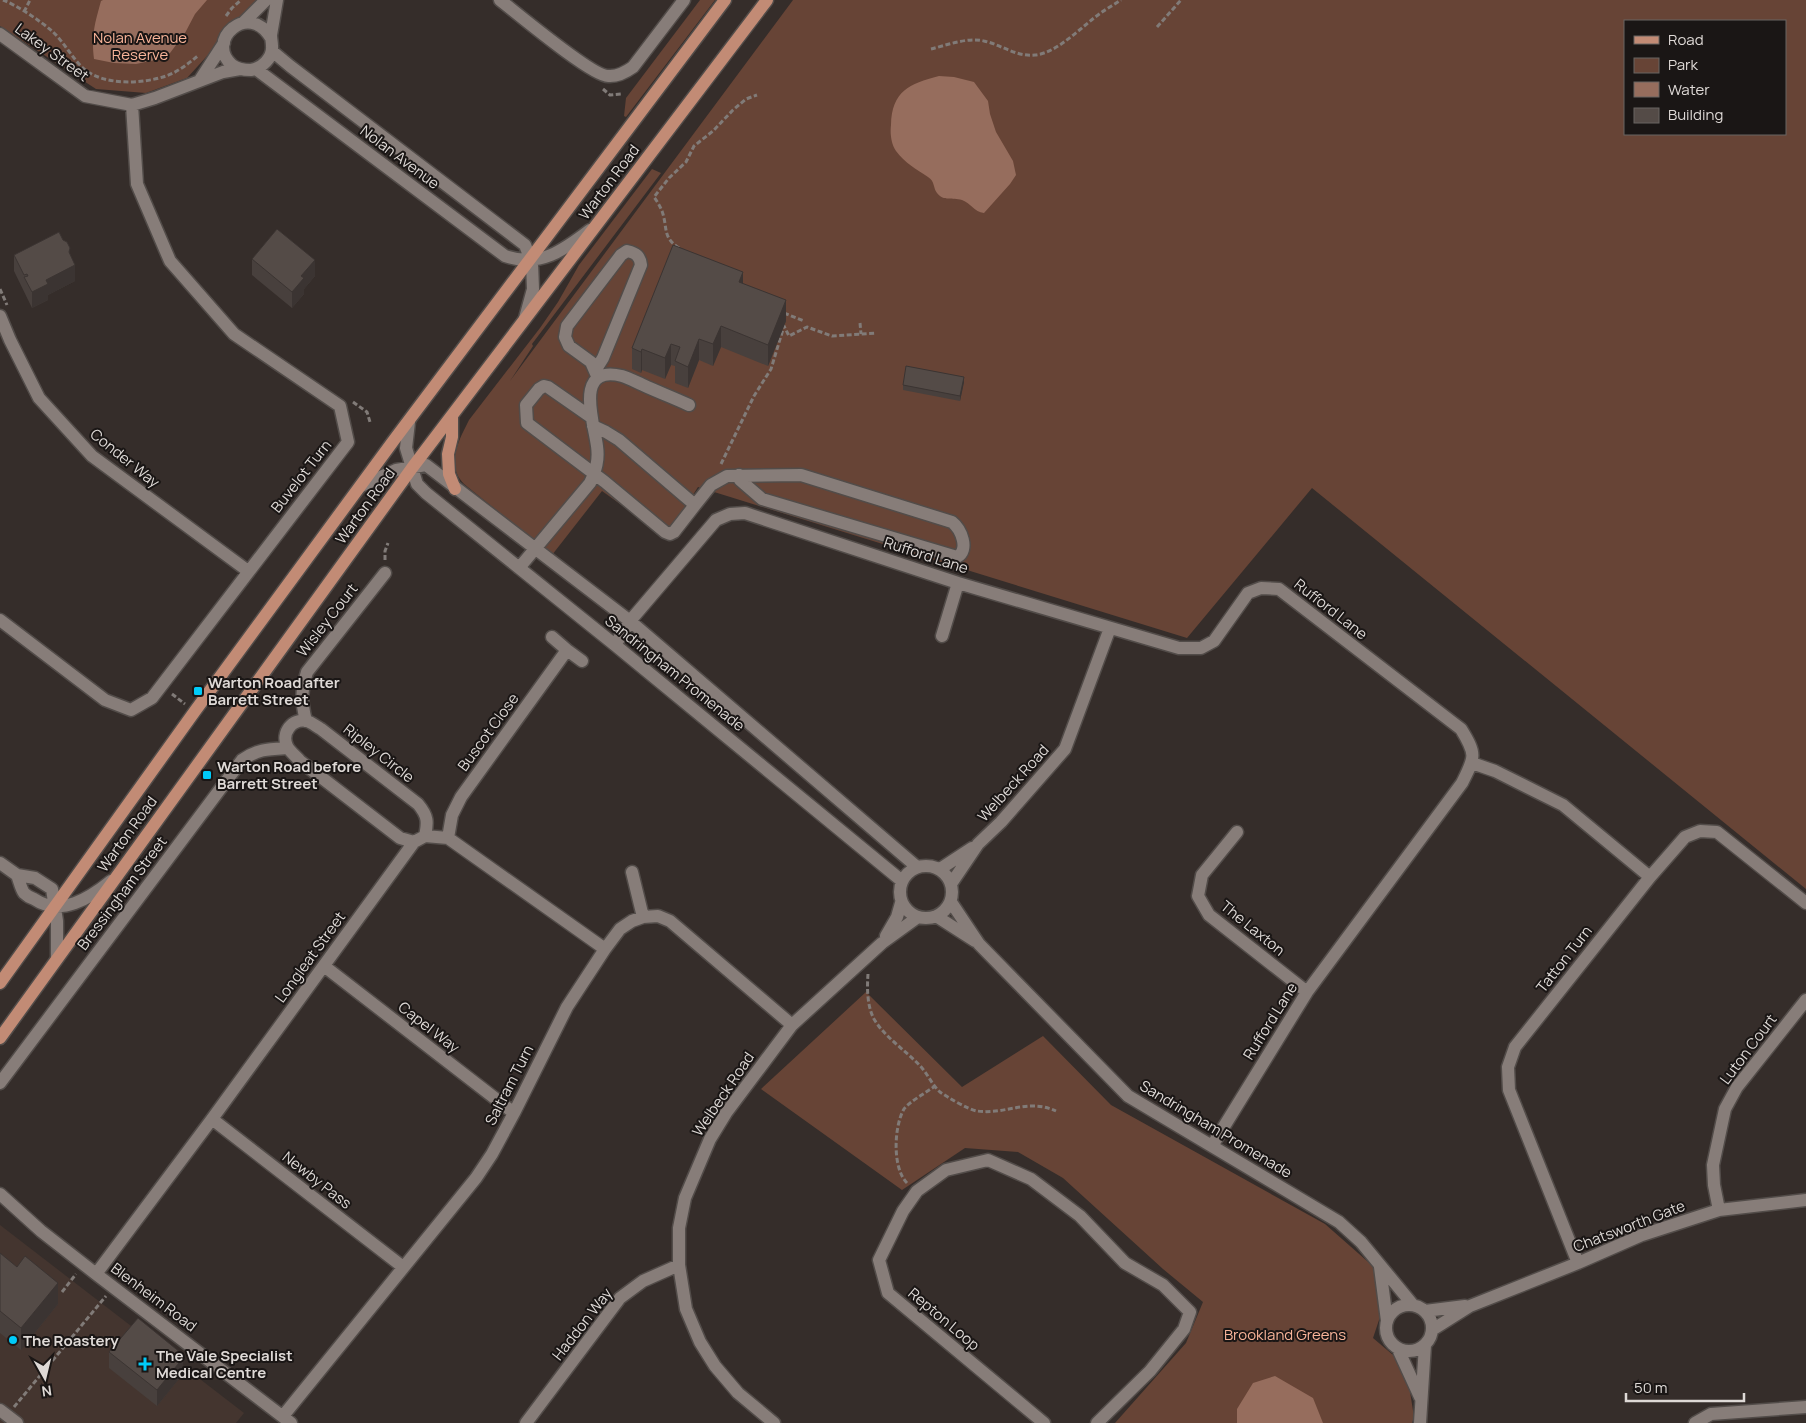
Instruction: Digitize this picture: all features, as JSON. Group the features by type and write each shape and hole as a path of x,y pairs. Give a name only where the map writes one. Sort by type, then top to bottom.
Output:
{"main road":[{"name":"Warton Road","path":"0,983 195,711 530,259 725,0"},
{"name":"Warton Road","path":"0,1038 412,468 767,0"},
{"path":"452,416 452,438 448,454 449,474 455,489"}],"street":[{"path":"240,69 232,65 226,57 225,37 232,28 244,22 266,0"},
{"path":"256,69 266,62 272,51 271,38 277,0"},
{"path":"500,0 588,67 607,77 623,73 633,67 684,0"},
{"path":"244,22 260,25 267,30 271,38"},
{"name":"Lakey Street","path":"0,34 85,96 132,105 223,72 256,69"},
{"path":"200,80 224,43"},
{"name":"Nolan Avenue","path":"272,51 525,245 532,262 533,289 525,319"},
{"name":"Nolan Avenue","path":"256,69 505,256 530,259 554,255 596,225"},
{"name":"Buvelot Turn","path":"0,620 105,700 131,710 152,698 348,442 340,406 234,334 170,262 137,184 132,105"},
{"path":"519,568 590,483 597,466 597,447 589,400 598,366 641,265 640,259 634,253 627,250 621,255 568,326 565,336 569,346 591,362 596,373"},
{"name":"Conder Way","path":"4,312 5,344 39,398 92,456 248,572"},
{"path":"596,373 622,376 689,405"},
{"path":"695,505 619,440 548,387 544,386 539,389 526,405 528,424 670,534 674,532 711,485 727,476 801,475 945,519 955,524 963,539 963,550 961,555 957,557 762,499 740,480 739,476"},
{"name":"Sandringham Promenade","path":"409,422 406,448 417,484 426,493 902,880"},
{"name":"Sandringham Promenade","path":"412,468 426,465 534,550 630,621 917,867"},
{"path":"361,486 396,470 412,468"},
{"name":"Rufford Lane","path":"615,645 630,621 716,520 730,514 745,513 958,583 1178,648 1201,648 1214,641 1248,593 1261,588 1279,590 1460,729 1472,747 1472,763 1462,784 1307,992 1212,1146"},
{"name":"Wisley Court","path":"306,721 301,690 307,672 385,573"},
{"path":"942,636 958,583"},
{"name":"Welbeck Road","path":"940,869 978,844 1001,822 1065,748 1110,628"},
{"path":"552,636 582,661"},
{"name":"Buscot Close","path":"448,838 452,815 461,797 567,650"},
{"path":"306,721 294,723 287,729 284,737 287,748 300,761 400,838 448,838 605,948"},
{"name":"Ripley Circle","path":"306,721 321,729 418,804 424,811 428,823 419,839"},
{"name":"Bressingham Street","path":"0,1083 242,760 253,752 287,748"},
{"path":"1472,763 1495,771 1563,806 1650,877 1686,837 1700,831 1718,832 1806,903"},
{"name":"The Laxton","path":"1237,832 1202,875 1198,896 1209,914 1307,992"},
{"name":"Longleat Street","path":"96,1274 419,839"},
{"name":"Welbeck Road","path":"951,884 978,844"},
{"path":"0,863 17,875 35,878 52,889 58,936 57,958"},
{"path":"932,866 940,869 951,884 951,902 947,908 936,916 918,917 911,914 902,903 900,888 902,880 917,867 932,866"},
{"path":"632,872 643,917 658,916 670,921 792,1025"},
{"path":"17,875 24,893 42,904 55,907 76,902 90,896 116,877"},
{"name":"Tatton Turn","path":"1578,1263 1508,1090 1508,1067 1516,1047 1650,877"},
{"name":"Sandringham Promenade","path":"951,902 979,944 1128,1096 1339,1222 1361,1242 1380,1267 1419,1308"},
{"name":"Welbeck Road","path":"882,943 897,917 902,903"},
{"name":"Sandringham Promenade","path":"936,916 979,944"},
{"name":"Saltram Turn","path":"287,1419 403,1267 476,1178 492,1154 514,1113 566,1007 605,948 620,929 632,921 643,917"},
{"name":"Welbeck Road","path":"774,1423 738,1393 715,1366 700,1342 686,1309 679,1265 679,1228 685,1198 710,1139 732,1105 792,1025 882,943 918,917"},
{"name":"Capel Way","path":"324,966 514,1113"},
{"name":"Luton Court","path":"1719,1210 1714,1185 1713,1165 1725,1110 1737,1087 1806,1000"},
{"name":"Newby Pass","path":"212,1119 403,1267"},
{"name":"Repton Loop","path":"1044,1423 888,1293 879,1260 903,1211 917,1191 946,1170 988,1160 1031,1179 1080,1216 1125,1263 1163,1285 1190,1312 1184,1330 1150,1371 1097,1423"},
{"name":"Blenheim Road","path":"0,1194 41,1231 287,1419"},
{"name":"Chatsworth Gate","path":"1432,1330 1470,1306 1642,1235 1719,1210 1806,1200"},
{"name":"Haddon Way","path":"526,1423 620,1298 643,1281 679,1265"},
{"path":"1380,1267 1387,1337 1398,1349 1421,1399"},
{"path":"1386,1321 1394,1310 1400,1306 1419,1308 1429,1317 1432,1330 1431,1336 1425,1345 1421,1399 1422,1418 1420,1423"},
{"name":"Chatsworth Gate","path":"1419,1308 1470,1306"},
{"path":"1398,1349 1412,1351 1425,1345"},
{"path":"1695,1423 1711,1414 1806,1407"},
{"path":"0,1410 17,1423"}],"path":[{"path":"3,0 52,31 85,70 100,78 116,81 148,80 168,75 200,54 212,61"},
{"path":"24,12 30,0"},
{"path":"931,49 975,40 983,41 1009,51 1036,55 1049,51 1121,0"},
{"path":"1157,27 1181,0"},
{"path":"680,248 672,243 666,233 663,212 654,197 669,178 686,162 694,146 746,99 757,95"},
{"path":"0,289 4,312"},
{"path":"780,312 804,321"},
{"path":"860,323 861,334"},
{"path":"722,479 719,467 754,396 770,369 784,326 789,336 807,327 832,336 876,333"},
{"path":"347,398 368,412 370,422"},
{"path":"167,691 195,711"},
{"path":"868,973 867,988 873,1017 882,1031 922,1069 939,1091 976,1111 1002,1111 1022,1106 1043,1106 1056,1111"},
{"path":"917,1191 902,1178 897,1164 899,1121 905,1107 935,1086"},
{"path":"62,1292 78,1272"},
{"path":"14,1407 107,1294"}],"shaded area":[{"path":"0,1225 244,1413 236,1423 0,1423"}],"green space":[{"name":"Nolan Avenue Reserve","path":"0,0 258,0 187,78 146,93 96,89 0,26"},
{"path":"700,0 715,0 626,117 624,116 626,98"},
{"path":"793,0 1806,0 1806,889 1312,488 1187,638 698,487 666,537 602,491 552,555 464,484 458,477 455,461 458,444 469,420 540,328 558,302 579,265 652,169 661,173 532,344 533,346 510,381"},
{"name":"Brookland Greens","path":"866,992 962,1087 1043,1036 1111,1105 1325,1224 1375,1268 1386,1299 1373,1338 1406,1366 1414,1417 1412,1423 1115,1423 1186,1343 1203,1302 1163,1269 1063,1178 1018,1152 965,1148 902,1190 761,1089"}],"water":[{"path":"207,0 195,14 185,33 170,53 155,60 136,64 114,63 94,59 94,29 101,1"},
{"path":"939,76 954,77 974,82 988,101 996,132 1013,161 1016,175 984,213 962,200 940,196 930,179 903,159 893,145 891,138 892,113 899,97 911,86"},
{"path":"1275,1376 1313,1398 1323,1423 1237,1423 1237,1409 1253,1383"}],"building":[{"path":"277,229 315,260 301,276 304,278 292,292 252,259"},
{"path":"59,232 70,248 69,252 75,265 46,280 48,284 32,292 24,277 28,276 27,274 24,275 14,255"},
{"path":"673,245 743,272 739,282 786,300 768,345 721,326 713,344 699,339 688,367 675,361 680,347 671,344 665,358 642,349 641,352 632,348"},
{"path":"906,366 964,377 960,396 903,385"},
{"path":"0,1253 17,1267 25,1256 58,1283 21,1328 0,1311"},
{"path":"138,1318 181,1353 179,1355 183,1358 157,1390 109,1352"}],"place":[{"name":"Warton Road after Barrett Street","path":"198,691"},
{"name":"Warton Road before Barrett Street","path":"207,775"},
{"name":"The Roastery","path":"13,1340"},
{"name":"The Vale Specialist Medical Centre","path":"145,1364"}]}
